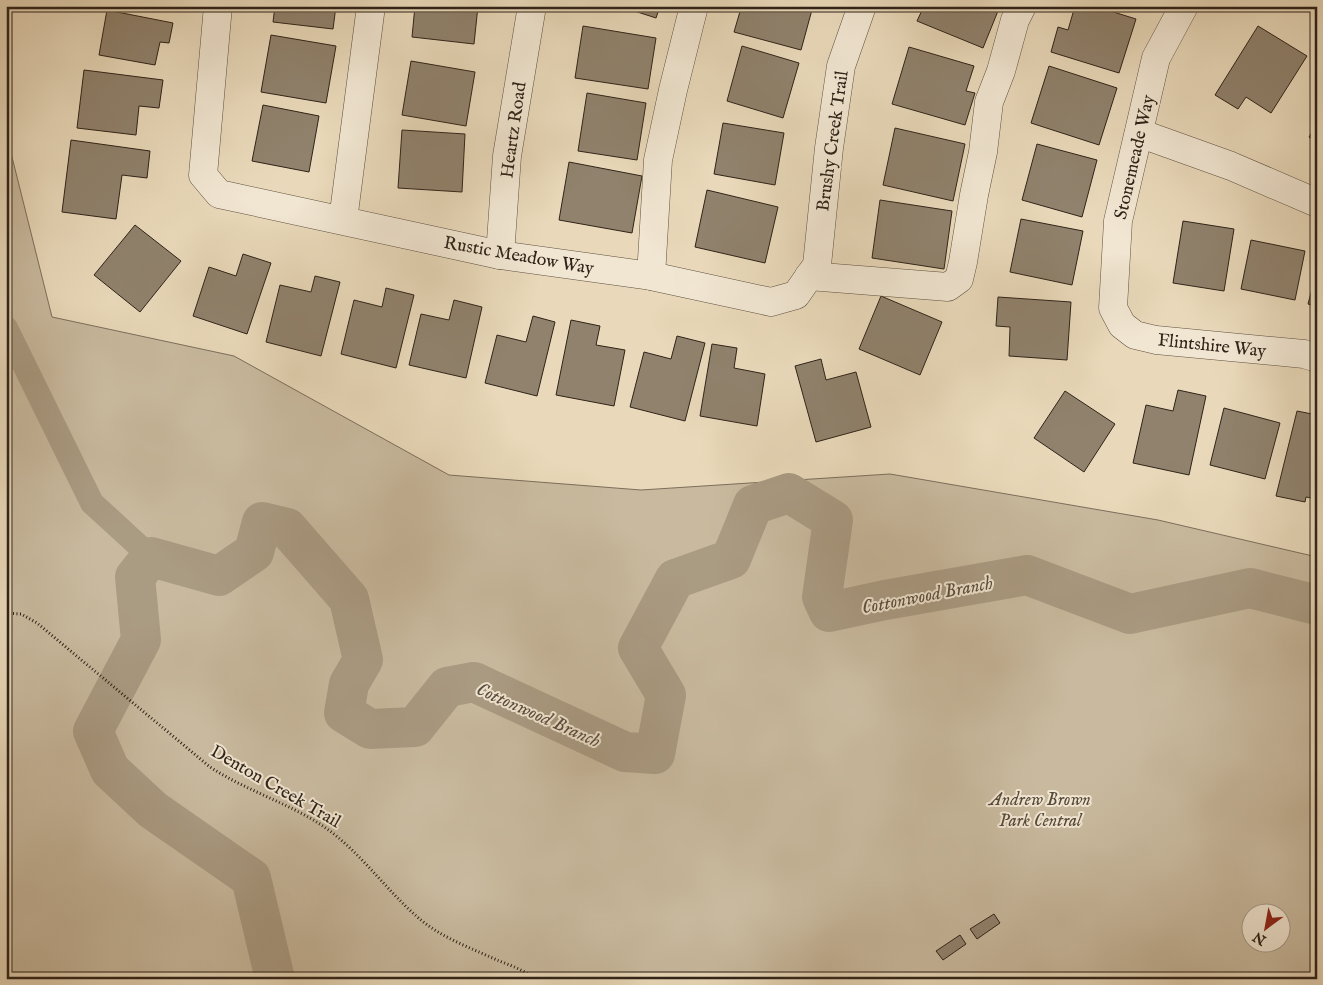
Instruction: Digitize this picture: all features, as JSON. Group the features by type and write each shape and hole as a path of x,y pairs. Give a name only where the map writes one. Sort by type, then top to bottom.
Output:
{"street":[{"name":"Rustic Meadow Way","path":"218,6 203,176 219,194 500,255 651,276 771,302 796,294 809,276"},
{"path":"343,220 371,6"},
{"name":"Heartz Road","path":"500,255 507,156 532,6"},
{"path":"651,276 658,160 694,6"},
{"name":"Brushy Creek Trail","path":"809,276 817,266 828,148 841,66 862,6"},
{"path":"809,276 948,287 959,278 983,152 989,102 1001,71 1015,20 1022,6"},
{"name":"Stonemeade Way","path":"1117,314 1113,308 1118,221 1156,58 1184,6"},
{"path":"1139,133 1231,166 1317,203"},
{"name":"Flintshire Way","path":"1117,314 1122,324 1134,335 1156,340 1304,354 1317,358"}],"path":[{"name":"Denton Creek Trail","path":"6,613 21,614 37,623 210,767 224,776 296,809 330,832 353,850 404,904 426,924 453,941 505,963 534,979"}],"green space":[{"name":"Andrew Brown Park Central","path":"6,133 52,317 234,356 449,475 641,490 890,474 1158,520 1317,557 1317,979 6,979"}],"building":[{"path":"275,6 336,6 333,29 273,22"},
{"path":"415,6 478,6 474,44 412,37"},
{"path":"619,6 660,6 656,18"},
{"path":"749,6 813,6 801,50 734,32 741,8 748,10"},
{"path":"924,6 1000,6 983,48 917,21"},
{"path":"1075,6 1094,6 1136,19 1119,73 1051,52 1058,27 1068,30"},
{"path":"107,10 173,23 169,43 160,42 155,65 99,55"},
{"path":"583,26 656,38 648,89 575,78"},
{"path":"1258,26 1307,56 1271,113 1246,97 1238,109 1215,95"},
{"path":"271,35 336,46 326,103 261,92"},
{"path":"742,46 799,63 783,118 727,101"},
{"path":"909,47 974,66 966,91 975,93 965,125 892,104"},
{"path":"411,61 475,72 466,126 402,115"},
{"path":"1049,66 1117,88 1099,145 1031,123"},
{"path":"84,70 163,80 159,108 139,106 136,135 77,128"},
{"path":"587,93 646,103 637,160 578,151"},
{"path":"263,105 319,116 309,172 252,161"},
{"path":"723,123 784,133 775,185 714,174"},
{"path":"1317,124 1317,142 1309,137"},
{"path":"895,128 965,144 953,201 883,185"},
{"path":"402,130 465,134 462,192 398,188"},
{"path":"71,140 150,151 147,178 122,175 116,219 62,212"},
{"path":"1037,144 1097,160 1082,217 1022,200"},
{"path":"569,162 642,176 632,233 559,220"},
{"path":"707,190 778,207 765,263 695,247"},
{"path":"880,200 952,211 944,269 872,258"},
{"path":"1021,219 1083,231 1072,285 1010,272"},
{"path":"1183,221 1234,229 1224,291 1173,283"},
{"path":"135,225 181,261 140,312 94,275"},
{"path":"1251,240 1305,251 1295,300 1241,289"},
{"path":"243,254 271,263 247,334 193,316 209,267 236,276"},
{"path":"1317,270 1317,307 1308,304"},
{"path":"315,276 340,282 321,356 266,342 280,285 311,292"},
{"path":"386,288 414,295 396,368 341,354 354,300 382,307"},
{"path":"881,296 942,322 920,375 859,349"},
{"path":"998,297 1071,302 1067,360 1009,356 1010,327 996,326"},
{"path":"454,300 482,307 466,378 409,365 421,314 449,320"},
{"path":"533,316 555,322 537,396 485,383 497,335 526,342"},
{"path":"571,320 600,326 596,345 625,350 614,406 556,395"},
{"path":"677,336 705,343 685,421 630,407 644,352 671,359"},
{"path":"712,344 737,348 734,368 765,374 757,426 700,416"},
{"path":"821,359 826,380 856,372 871,427 816,442 795,366"},
{"path":"1178,390 1206,396 1189,475 1133,463 1146,405 1173,411"},
{"path":"1065,391 1115,424 1084,472 1034,438"},
{"path":"1224,408 1280,423 1265,479 1210,465"},
{"path":"1297,411 1317,415 1315,437 1317,437 1317,499 1306,497 1305,502 1276,496"},
{"path":"994,914 1000,923 977,939 970,929"},
{"path":"960,935 966,944 943,960 936,951"}],"waterway":[{"path":"6,328 92,503 151,557"},
{"name":"Cottonwood Branch","path":"275,979 251,878 153,810 110,770 93,731 141,640 135,577 151,557 219,576 254,552 262,522 287,528 349,599 363,660 349,684 344,713 370,729 415,727 447,687 474,682 625,752 655,754 666,695 638,648 675,579 731,559 753,505 789,493 833,520 822,597 829,612 885,600 1027,575 1130,614 1250,588 1317,605"}]}
